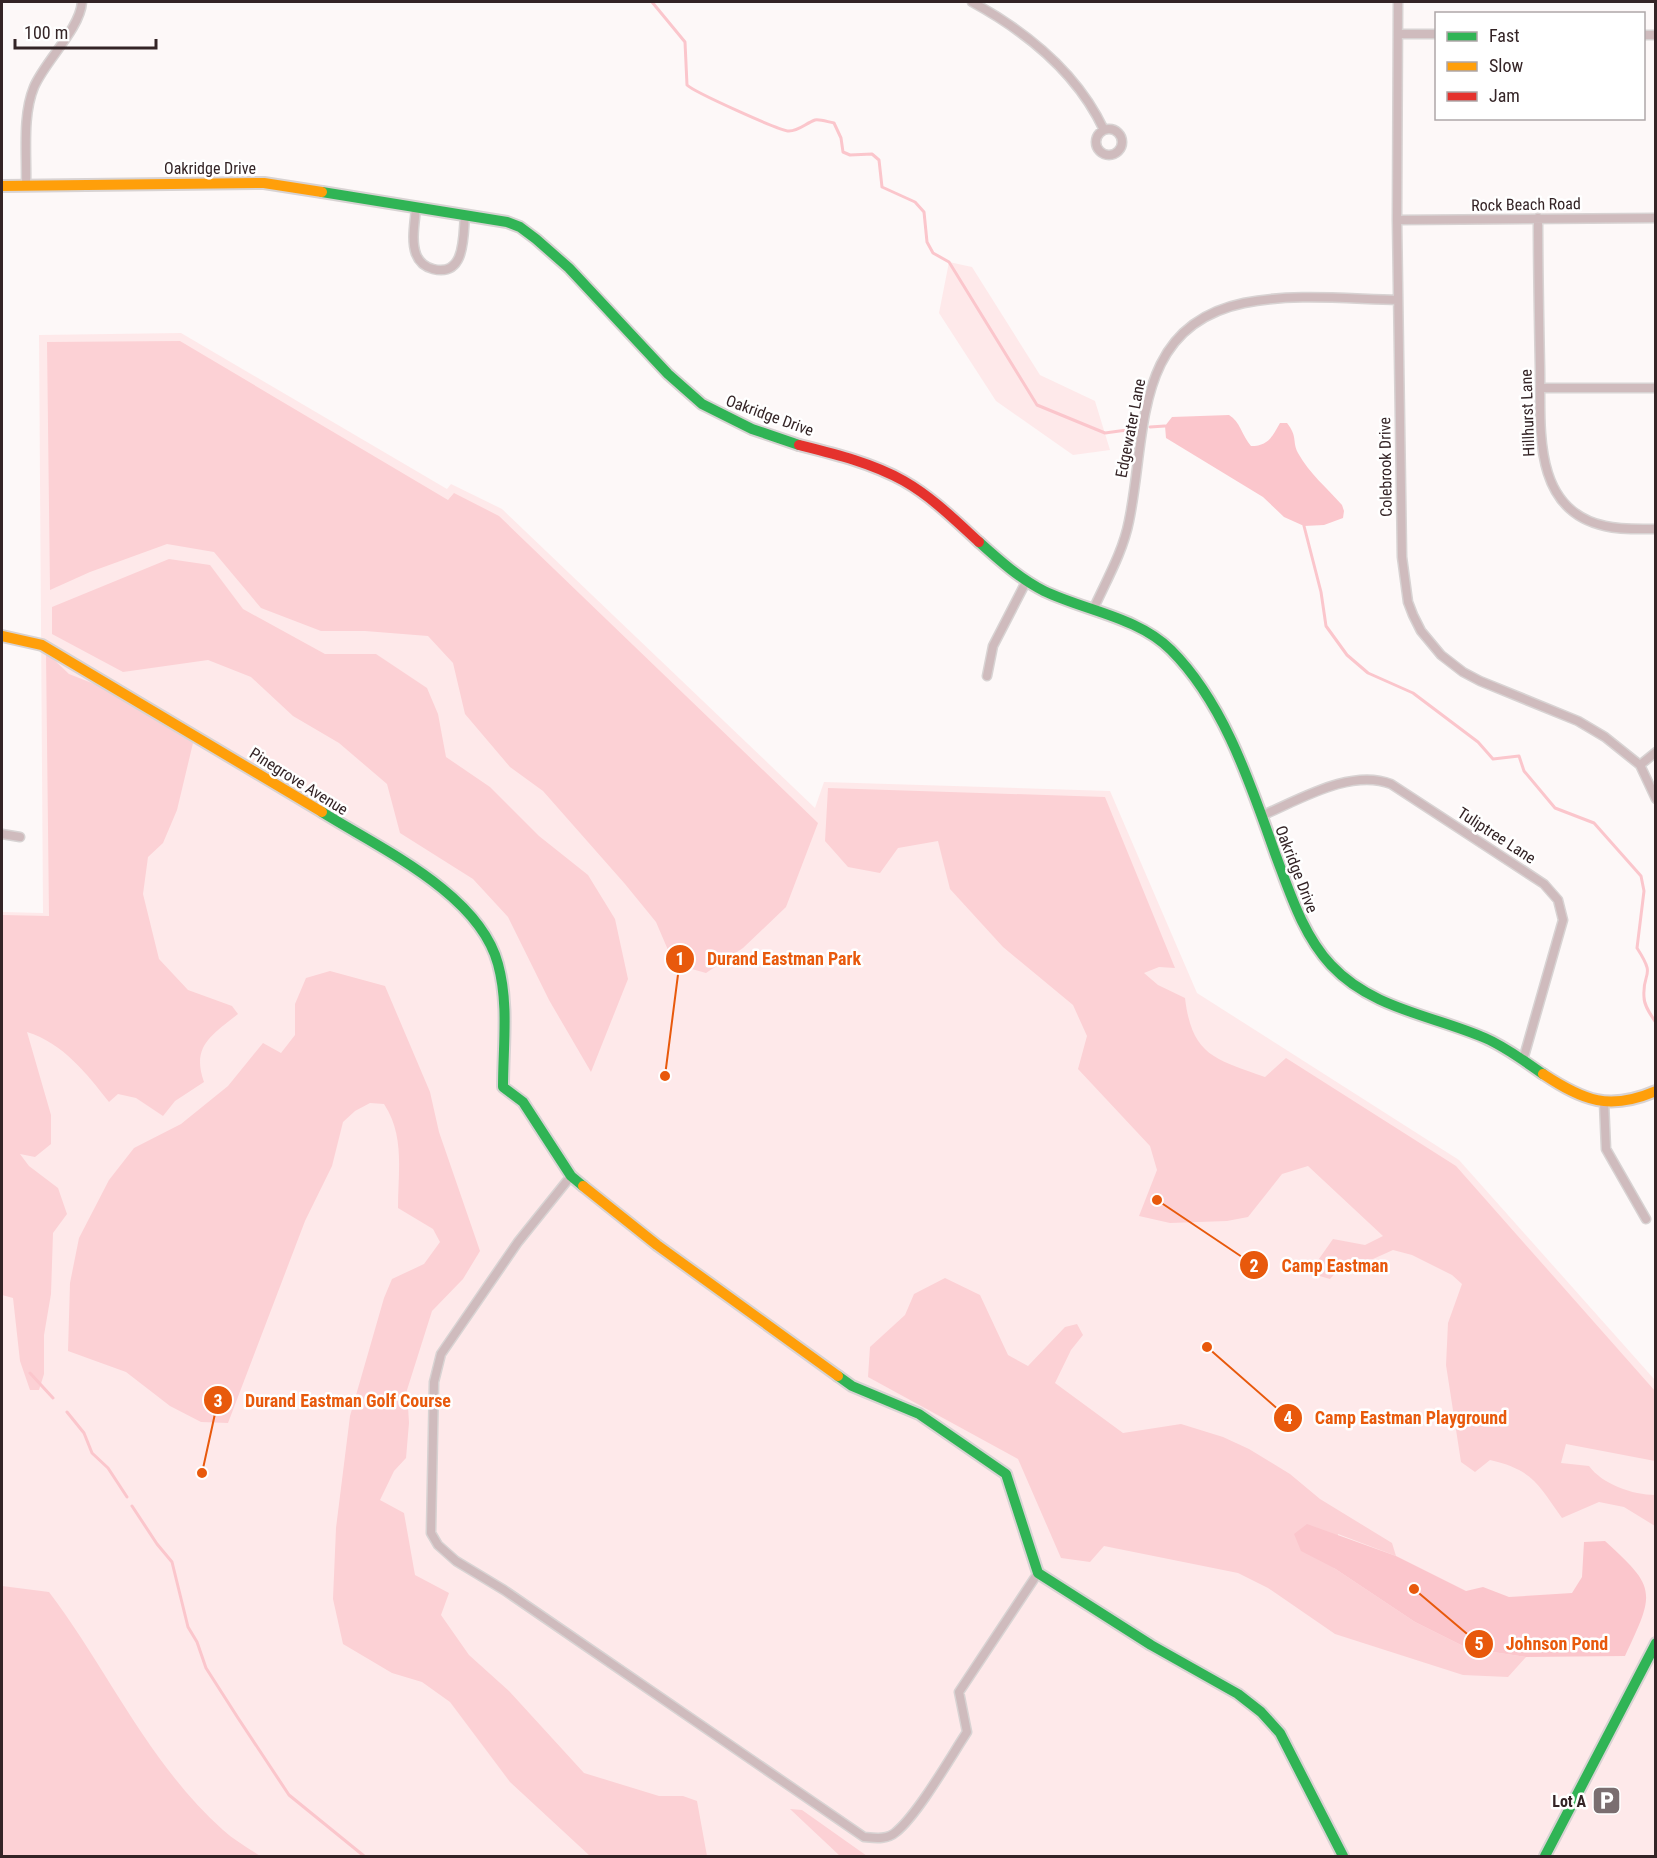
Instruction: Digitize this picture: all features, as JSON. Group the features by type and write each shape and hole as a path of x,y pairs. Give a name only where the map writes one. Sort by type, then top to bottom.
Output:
{"street":[{"path":"27,185 27,117 31,95 40,75 72,26 82,2"},
{"path":"972,2 1018,29 1042,48 1084,95 1104,130"},
{"name":"Colebrook Drive","path":"1398,2 1398,300 1402,557 1407,602 1417,623 1441,655 1463,672 1584,724 1605,737 1640,765 1656,799"},
{"path":"1398,34 1435,34"},
{"name":"Oakridge Drive","path":"2,186 264,183 507,222 530,234 598,298 678,384 708,408 744,425 887,472 925,495 1027,580 1156,639 1193,674 1220,723 1261,816 1308,937 1341,976 1373,999 1416,1016 1480,1036 1523,1060 1558,1086 1604,1102 1634,1100 1656,1091"},
{"path":"416,207 416,254 419,261 433,268 447,269 457,262 463,246 465,215"},
{"name":"Hillhurst Lane","path":"1538,218 1543,459 1558,494 1568,506 1594,523 1627,529 1656,529"},
{"name":"Rock Beach Road","path":"1397,220 1656,218"},
{"name":"Edgewater Lane","path":"1093,610 1125,537 1144,417 1157,368 1167,350 1182,332 1212,314 1244,303 1286,299 1398,300"},
{"path":"1540,388 1656,388"},
{"path":"987,676 993,646 1027,580"},
{"name":"Pinegrove Avenue","path":"2,636 42,645 280,786 440,887 473,917 493,949 503,991 502,1087 523,1102 571,1176"},
{"path":"1640,765 1656,752"},
{"name":"Tuliptree Lane","path":"1261,816 1355,778 1380,779 1544,884 1558,900 1563,920 1523,1060"},
{"path":"2,834 20,837"},
{"path":"1604,1102 1606,1149 1646,1219"},
{"path":"1038,1573 959,1692 967,1732 896,1833 882,1838 864,1837 450,1556 438,1545 431,1533 434,1382 441,1354 518,1242 571,1176 657,1245 852,1386 919,1414 1006,1474 1038,1573 1141,1639 1238,1694 1261,1712 1280,1733 1343,1857"},
{"path":"1545,1857 1656,1643"}],"shaded area":[{"path":"949,262 972,267 1040,375 1095,401 1110,450 1073,455 996,401 939,313"},
{"path":"181,333 447,489 451,484 502,509 815,808 824,782 1110,791 1197,993 1459,1160 1655,1380 1655,1856 2,1856 2,912 43,913 39,335"},
{"path":"180,341 448,500 454,493 499,516 818,823 786,907 743,948 706,973 674,964 656,922 625,884 543,791 510,767 465,714 453,663 428,636 365,631 321,631 261,608 214,552 167,544 90,572 50,590 47,342"},
{"path":"1229,415 1236,421 1251,446 1266,442 1280,423 1287,423 1293,432 1295,445 1302,460 1342,505 1343,518 1324,525 1304,526 1284,517 1263,497 1166,438 1165,426 1172,417"},
{"path":"169,559 210,565 243,609 325,654 376,654 427,688 438,714 446,757 490,787 539,836 588,875 615,919 628,979 591,1072 549,1000 508,917 473,879 400,833 387,784 339,743 293,716 251,677 208,660 123,672 52,634 52,607"},
{"path":"46,652 69,674 97,685 193,743 177,810 163,843 148,857 143,894 159,959 188,990 232,1006 238,1014 212,1035 202,1050 200,1059 204,1082 175,1101 163,1116 136,1098 118,1094 109,1102 83,1070 63,1052 40,1037 27,1032 51,1115 51,1144 35,1157 20,1154 29,1166 58,1188 67,1214 53,1233 51,1294 44,1335 44,1374 39,1390 30,1390 20,1361 13,1298 2,1295 2,915 49,916"},
{"path":"828,788 1105,797 1175,968 1159,967 1144,973 1158,985 1185,998 1188,1017 1200,1044 1220,1059 1265,1077 1286,1058 1456,1166 1655,1391 1655,1461 1566,1444 1561,1463 1589,1466 1602,1478 1619,1487 1637,1493 1655,1495 1655,1526 1624,1507 1599,1502 1562,1518 1540,1487 1516,1468 1490,1460 1475,1472 1461,1462 1446,1365 1448,1323 1462,1284 1452,1275 1412,1255 1393,1250 1373,1259 1348,1259 1330,1279 1309,1273 1333,1239 1365,1245 1383,1236 1308,1166 1282,1174 1248,1217 1227,1221 1170,1223 1139,1216 1157,1170 1150,1146 1078,1069 1087,1036 1073,1005 1003,947 950,889 938,841 898,848 880,873 848,867 825,841"},
{"path":"330,971 385,986 430,1092 439,1132 480,1251 463,1279 432,1311 407,1390 409,1423 406,1458 394,1471 380,1500 404,1513 415,1575 449,1593 441,1615 469,1655 509,1691 584,1773 659,1796 683,1796 697,1801 707,1856 590,1856 510,1782 450,1702 422,1682 392,1673 343,1644 333,1599 336,1528 350,1416 384,1298 392,1279 424,1264 440,1242 433,1229 398,1208 398,1141 391,1116 384,1104 370,1103 355,1111 343,1122 332,1166 305,1221 228,1423 201,1422 170,1406 126,1372 68,1351 70,1283 79,1238 109,1180 134,1148 181,1124 228,1086 263,1043 281,1053 295,1035 295,1004 306,978"},
{"path":"945,1278 980,1295 1008,1355 1028,1366 1065,1327 1077,1324 1083,1335 1071,1350 1055,1383 1123,1433 1181,1424 1223,1437 1249,1449 1290,1474 1320,1499 1392,1543 1396,1556 1338,1534 1334,1568 1415,1622 1467,1648 1526,1657 1508,1677 1463,1675 1335,1634 1268,1588 1238,1573 1104,1546 1090,1562 1061,1558 1018,1459 868,1377 870,1347 905,1315 914,1294"},
{"path":"1307,1524 1396,1556 1466,1591 1483,1587 1509,1597 1572,1593 1582,1577 1584,1542 1605,1541 1642,1581 1646,1592 1646,1604 1625,1656 1526,1657 1467,1648 1415,1622 1334,1568 1301,1551 1294,1534"},
{"path":"2,1586 49,1592 173,1776 223,1830 260,1856 2,1856"},
{"path":"790,1809 802,1810 867,1856 840,1856"}],"waterway":[{"path":"652,2 685,42 687,85 720,103 789,131 796,130 815,120 834,123 841,138 843,152 850,155 872,154 879,160 882,187 915,202 924,212 927,242 933,253 949,262 1037,405 1105,433 1134,429"},
{"path":"1150,427 1165,426"},
{"path":"1304,526 1321,592 1326,626 1347,655 1368,673 1413,693 1478,742 1493,759 1519,756 1524,771 1555,808 1594,823 1641,876 1644,891 1637,948 1647,970 1644,1000 1656,1023"},
{"path":"30,1373 53,1398"},
{"path":"67,1412 84,1433 92,1453 108,1468 127,1497"},
{"path":"132,1506 172,1562 188,1627 197,1642 206,1668 289,1795 364,1856"}],"traffic: fast":[{"path":"322,192 507,222 520,227 569,268 668,374 702,404 752,429 799,445"},
{"path":"979,542 1018,575 1044,591 1127,622 1158,639 1190,671 1207,695 1234,747 1298,913 1313,941 1331,965 1365,992 1404,1009 1485,1038 1508,1050 1543,1074"},
{"path":"322,812 398,857 449,894 470,915 487,939 498,964 503,994 505,1025 503,1087 523,1102 571,1176 583,1186"},
{"path":"838,1376 852,1386 919,1414 1006,1474 1038,1573 1151,1645 1238,1694 1261,1712 1280,1733 1343,1856"},
{"path":"1545,1856 1656,1643"}],"traffic: slow":[{"path":"2,186 264,183 322,192"},
{"path":"2,636 42,645 322,812"},
{"path":"1543,1074 1584,1097 1610,1102 1624,1101 1656,1091"},
{"path":"583,1186 657,1245 838,1376"}],"traffic: jam":[{"path":"799,445 866,464 904,481 934,502 979,542"}],"place":[{"name":"Durand Eastman Park","path":"665,1076"},
{"name":"Camp Eastman","path":"1157,1200"},
{"name":"Camp Eastman Playground","path":"1207,1347"},
{"name":"Durand Eastman Golf Course","path":"202,1473"},
{"name":"Johnson Pond","path":"1414,1589"},
{"name":"Lot A","path":"1607,1801"}]}
